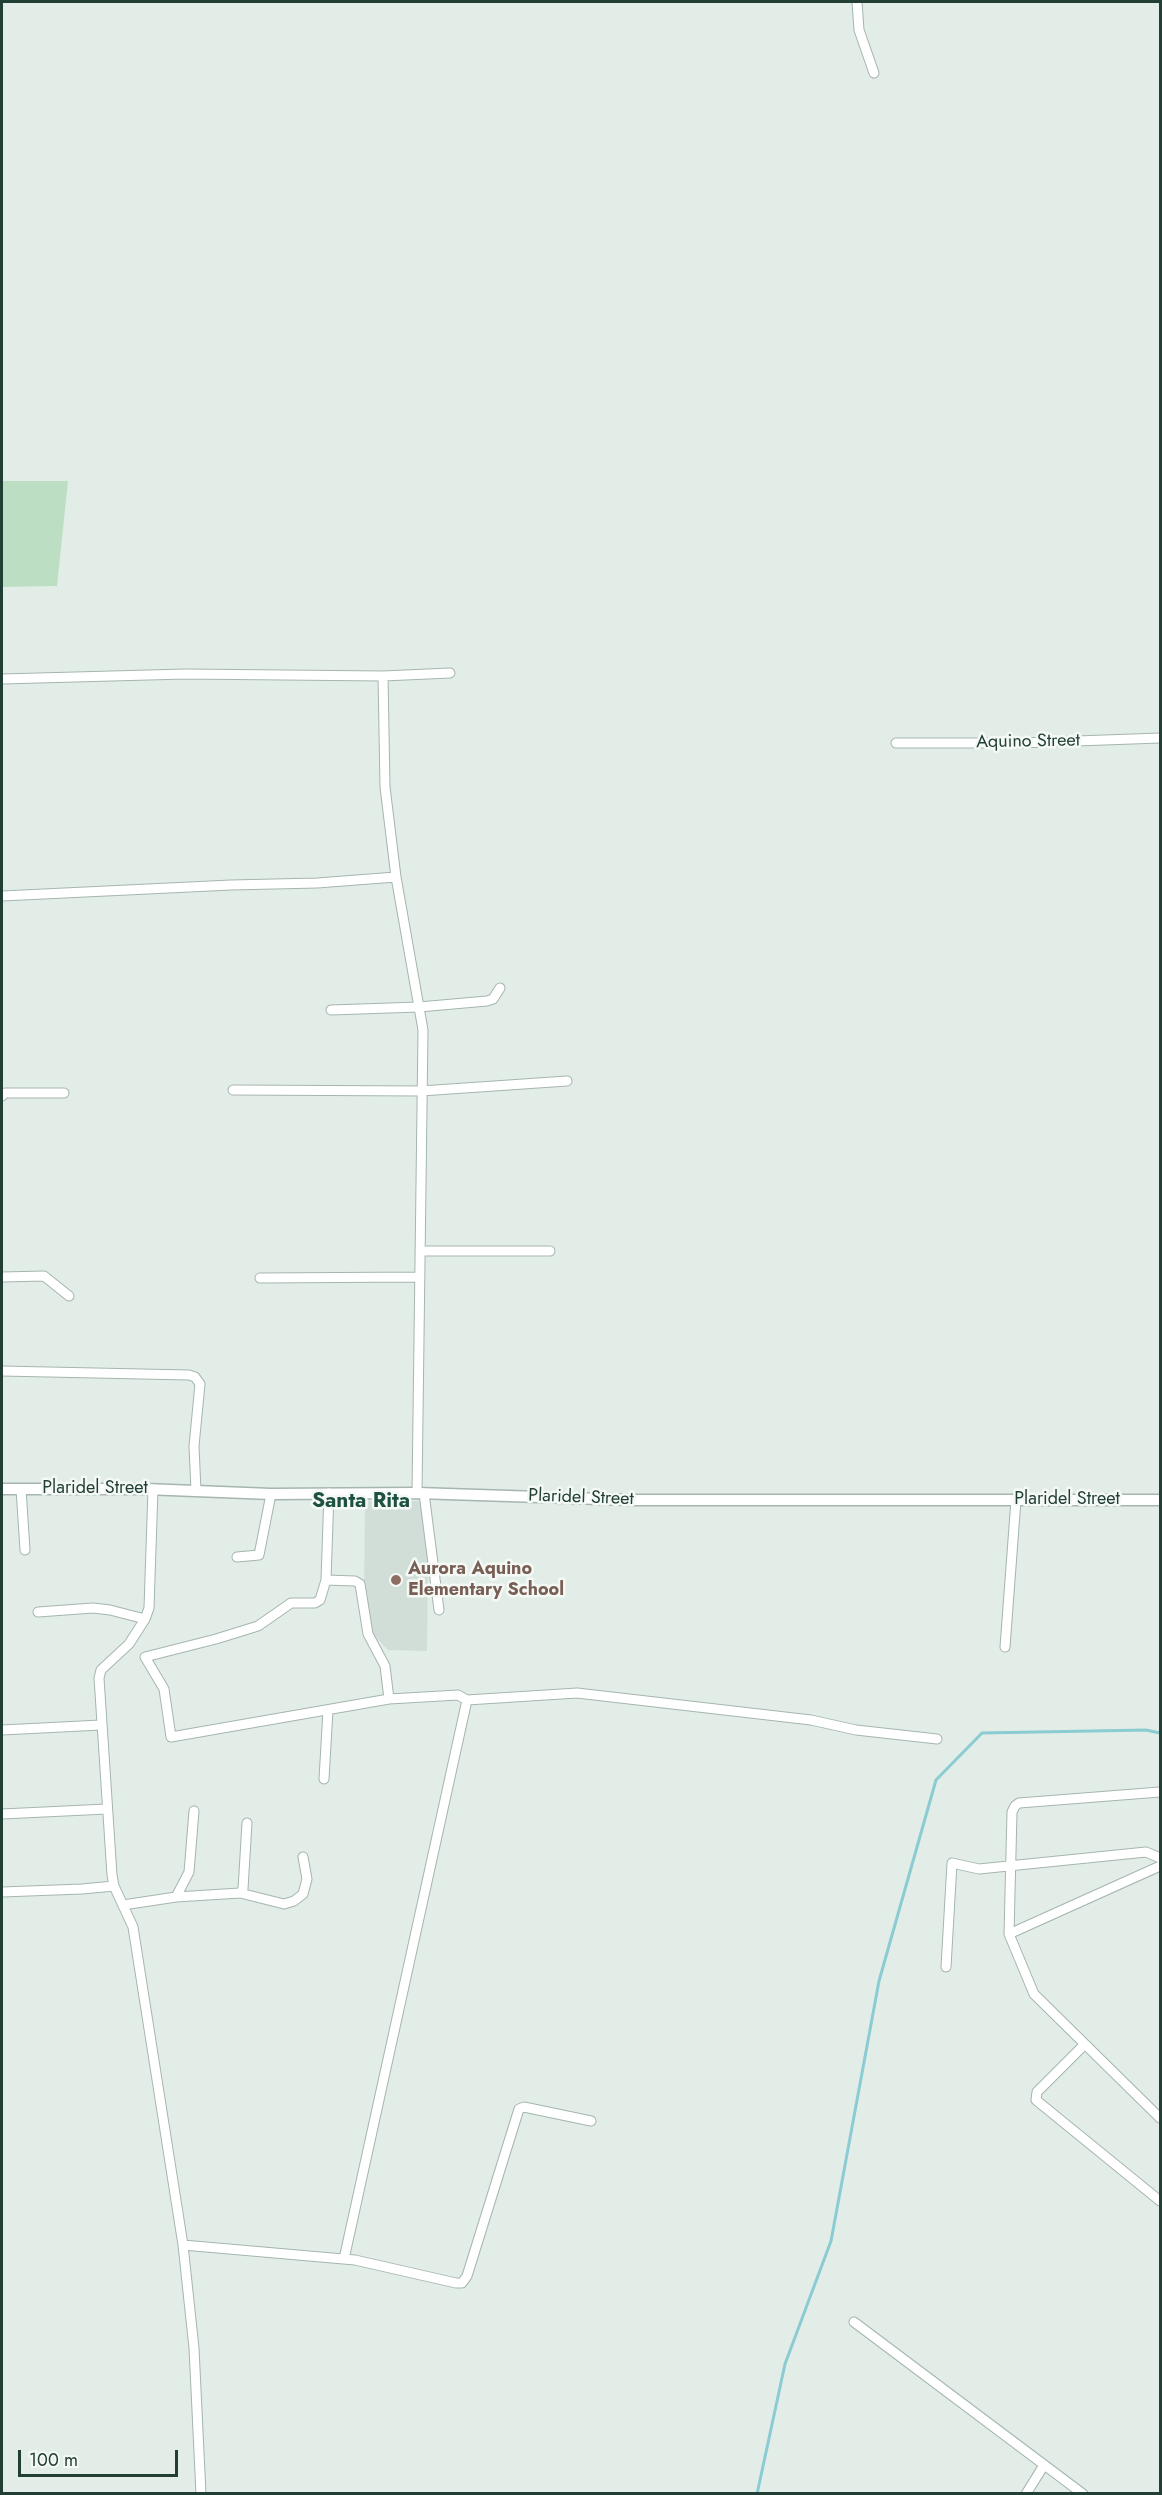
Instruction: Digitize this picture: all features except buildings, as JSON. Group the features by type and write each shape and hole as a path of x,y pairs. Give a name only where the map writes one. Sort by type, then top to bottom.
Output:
{"street":[{"path":"857,2 859,30 874,73"},
{"path":"2,679 185,674 383,676 450,673"},
{"path":"383,676 384,787 396,877 423,1030 420,1277 424,1493 439,1610"},
{"name":"Aquino Street","path":"896,743 1021,743 1161,738"},
{"path":"2,896 317,883 396,877"},
{"path":"331,1010 419,1007 488,1001 494,999 500,988"},
{"path":"233,1090 421,1091 567,1081"},
{"path":"2,1096 5,1093 64,1093"},
{"path":"420,1251 550,1251"},
{"path":"2,1277 44,1276 69,1296"},
{"path":"260,1278 420,1277"},
{"path":"2,1371 189,1374 195,1377 200,1384 194,1446 196,1491"},
{"name":"Plaridel Street","path":"2,1489 153,1489 271,1494 424,1493 631,1500 1161,1500"},
{"path":"21,1489 25,1550"},
{"path":"153,1489 151,1596 145,1620 129,1644 99,1672 101,1725 114,1886 133,1927 183,2245 194,2348 201,2493"},
{"path":"145,1657 258,1626 291,1603 315,1603 320,1600 326,1580 329,1493"},
{"path":"237,1557 259,1555 271,1494"},
{"path":"1005,1647 1016,1500"},
{"path":"326,1580 355,1581 360,1584 368,1634 384,1666 389,1700"},
{"path":"38,1612 93,1608 145,1620"},
{"path":"129,1644 145,1657 164,1689 171,1737 389,1700 458,1695 467,1700 577,1693 811,1720 856,1730 937,1740"},
{"path":"344,2259 467,1700"},
{"path":"324,1779 328,1710"},
{"path":"2,1730 101,1725"},
{"path":"1161,1791 1019,1803 1015,1806 1012,1812 1009,1934 1034,1994 1161,2118"},
{"path":"2,1814 107,1809"},
{"path":"176,1897 189,1872 194,1812"},
{"path":"240,1893 243,1889 246,1823"},
{"path":"946,1968 952,1863 979,1869 1146,1852 1161,1858"},
{"path":"123,1905 176,1897 240,1893 284,1904 294,1901 303,1894 307,1879 303,1857"},
{"path":"1009,1934 1161,1866"},
{"path":"2,1892 114,1886"},
{"path":"1084,2045 1037,2092 1036,2100 1161,2201"},
{"path":"183,2245 355,2260 462,2283 467,2276 519,2109 524,2107 591,2121"},
{"path":"854,2322 1083,2493"},
{"path":"1026,2493 1044,2465"}],"shaded area":[{"name":"Aurora Aquino Elementary School","path":"365,1501 429,1501 427,1651 388,1650 372,1633 364,1590"}],"green space":[{"path":"2,481 68,481 57,586 2,587"}],"waterway":[{"path":"757,2494 785,2364 831,2241 879,1981 936,1780 982,1733 1146,1730 1160,1733"}],"place":[{"name":"Aurora Aquino Elementary School","path":"396,1580"}],"district":[{"name":"Santa Rita","path":"361,1502"}]}
